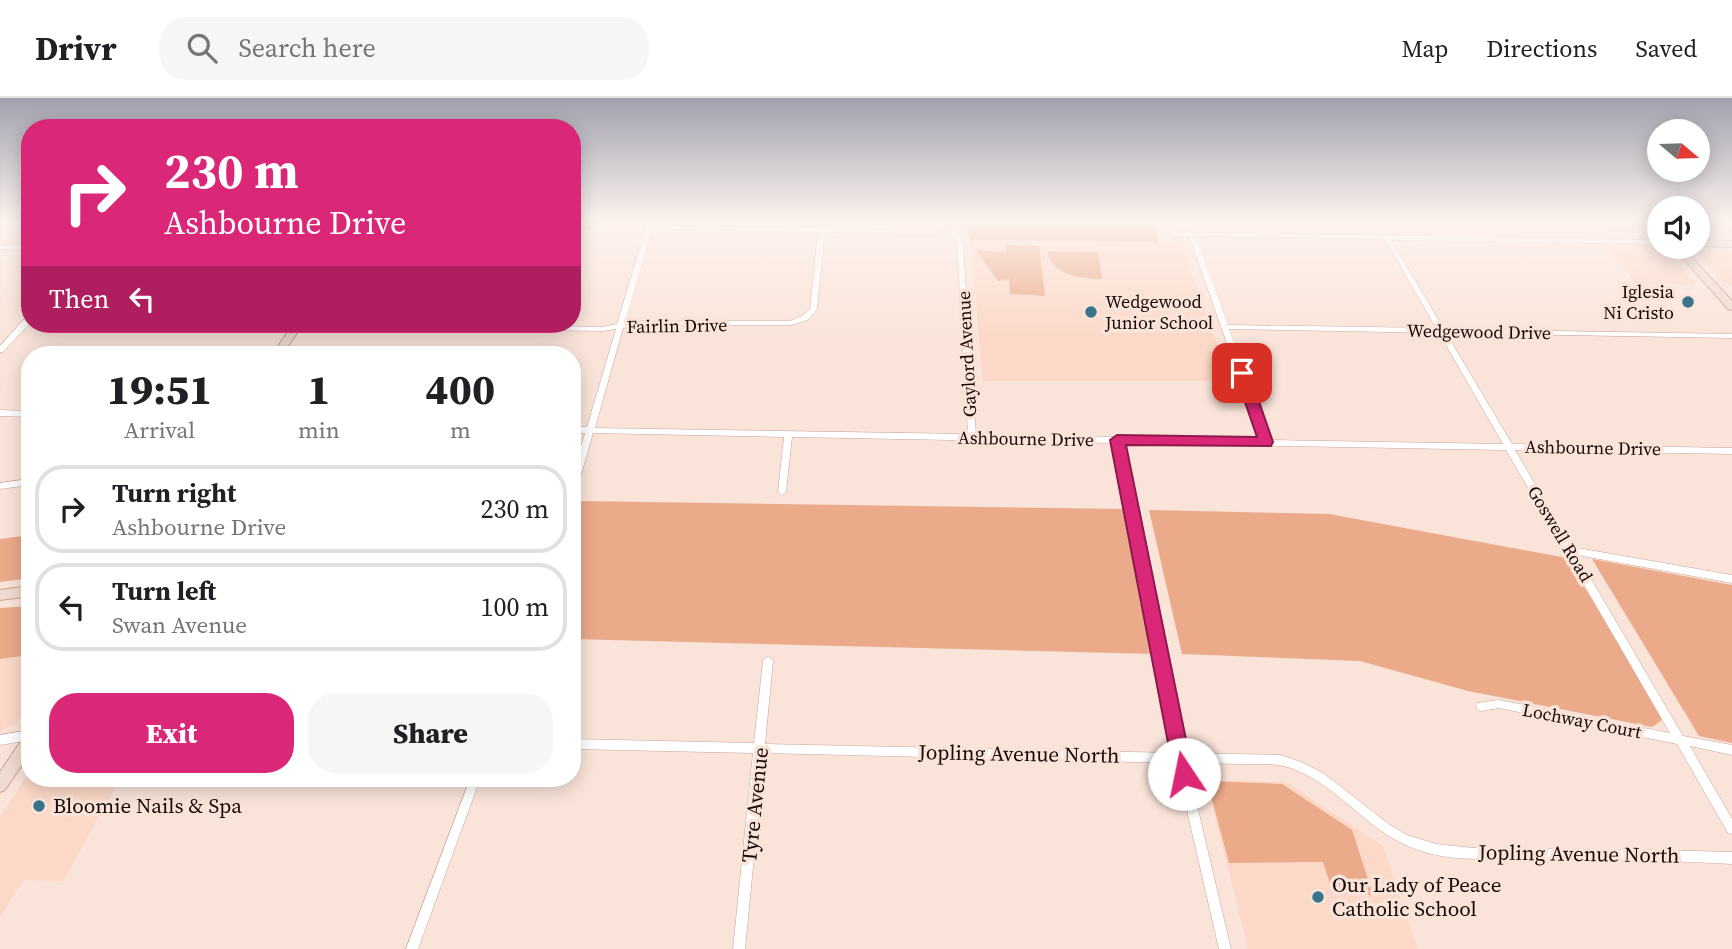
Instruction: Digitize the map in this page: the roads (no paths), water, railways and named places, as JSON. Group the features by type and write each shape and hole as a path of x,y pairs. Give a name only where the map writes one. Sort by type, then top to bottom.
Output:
{"main road":[{"path":"1689,260 1732,307"},
{"path":"0,595 21,592"},
{"path":"0,785 21,751"}],"street":[{"path":"581,463 640,260"},
{"name":"Fairlin Drive","path":"581,327 621,327 640,323 768,325 798,321 813,309 818,260"},
{"name":"Gaylord Avenue","path":"961,260 972,438"},
{"path":"1201,260 1266,442"},
{"name":"Goswell Road","path":"1400,260 1507,446 1683,741 1732,830"},
{"name":"Wedgewood Drive","path":"1226,327 1732,336"},
{"path":"0,350 21,328"},
{"path":"0,413 21,414"},
{"name":"Ashbourne Drive","path":"581,430 1732,451"},
{"path":"782,492 788,435"},
{"path":"1117,440 1180,756 1225,949"},
{"path":"0,486 21,483"},
{"path":"1570,550 1732,579"},
{"name":"Tyre Avenue","path":"739,949 762,750 768,661"},
{"name":"Lochway Court","path":"1481,706 1499,704 1732,750"},
{"path":"0,740 21,738"},
{"name":"Jopling Avenue North","path":"581,744 762,750 1180,756 1293,762 1325,779 1369,819 1389,832 1423,847 1443,851 1732,858"},
{"path":"412,949 472,787"}],"place":[{"name":"Iglesia Ni Cristo","path":"1688,302"},
{"name":"Wedgewood Junior School","path":"1091,312"},
{"name":"Bloomie Nails & Spa","path":"39,806"},
{"name":"Our Lady of Peace Catholic School","path":"1318,897"}]}
